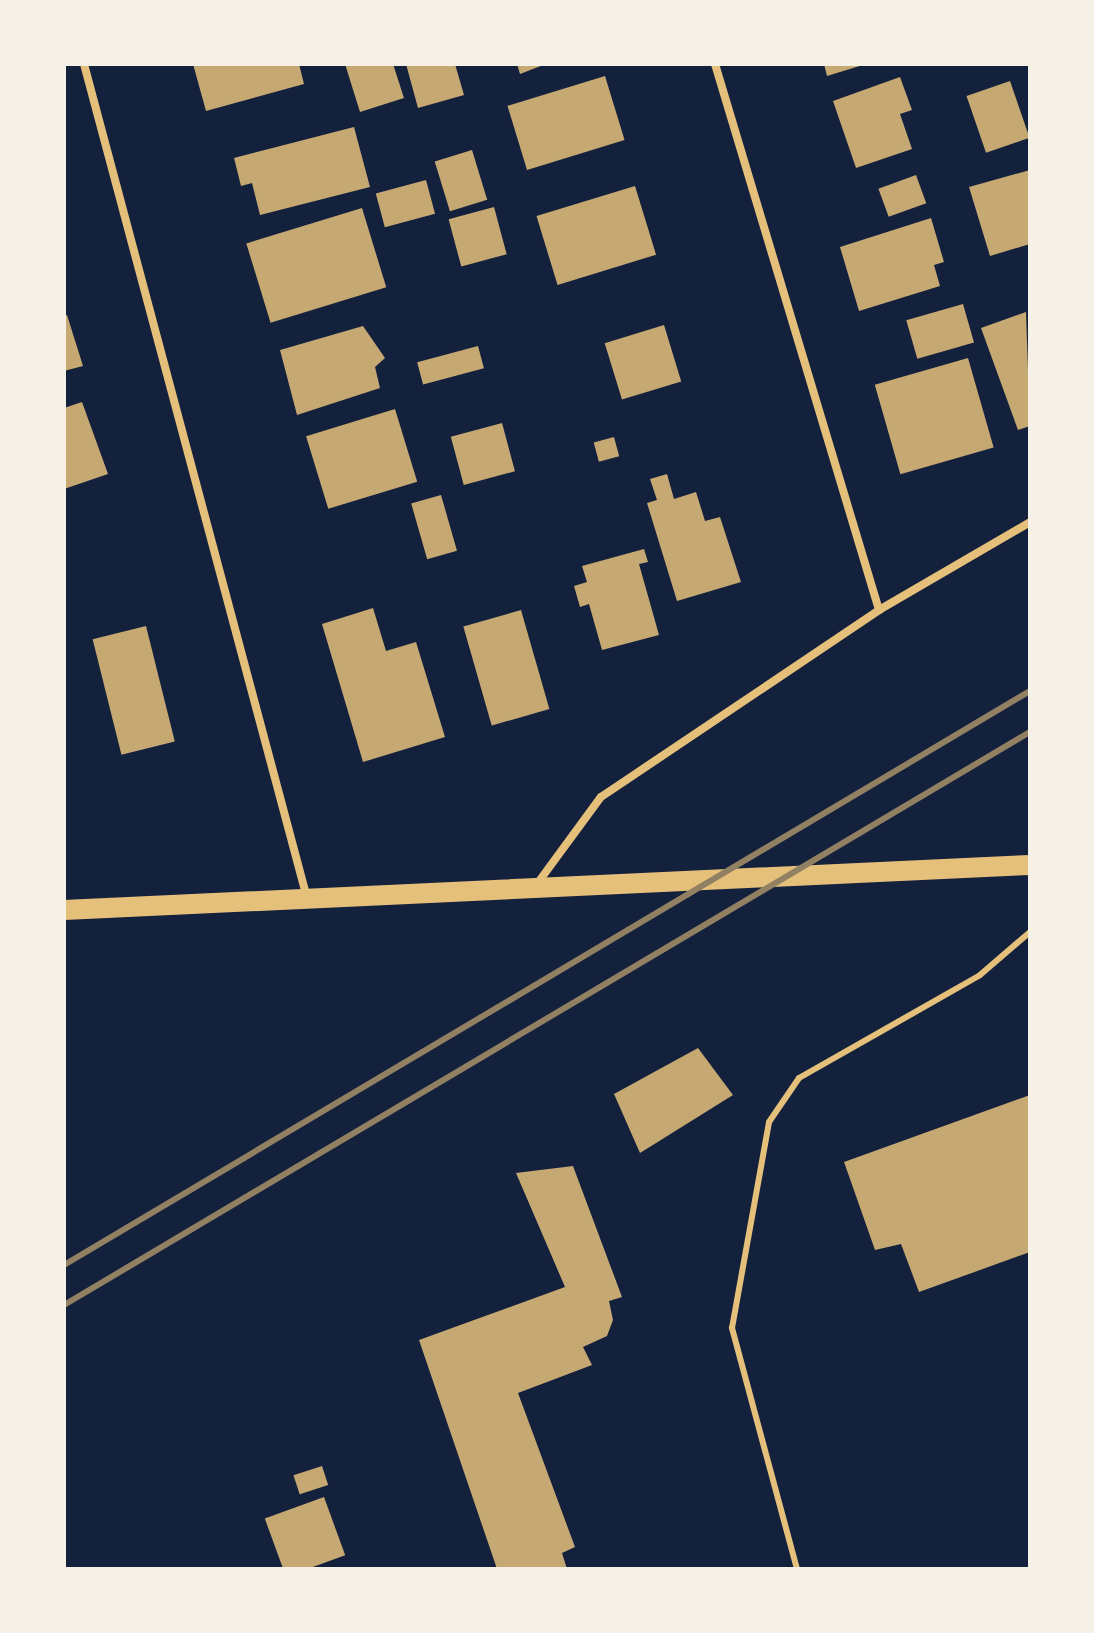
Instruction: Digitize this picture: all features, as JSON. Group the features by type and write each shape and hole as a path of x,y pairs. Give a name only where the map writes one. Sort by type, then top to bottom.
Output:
{"main road":[{"path":"64,910 308,900 537,884 1030,865"}],"street":[{"path":"84,64 308,900"},
{"path":"715,64 879,610"},
{"path":"537,884 601,797 879,610 1030,522"}],"lane":[{"path":"797,1569 732,1328 769,1122 799,1078 980,975 1030,932"}],"building":[{"path":"193,64 299,64 304,84 206,111"},
{"path":"345,64 393,64 404,98 360,112"},
{"path":"406,64 455,64 464,95 418,108"},
{"path":"517,64 546,64 520,74"},
{"path":"824,64 863,64 863,65 827,76"},
{"path":"605,76 625,140 527,170 507,106"},
{"path":"900,77 912,110 900,114 912,149 856,168 833,101"},
{"path":"1010,81 1030,138 986,153 967,96"},
{"path":"354,127 370,187 260,215 252,183 241,186 234,158"},
{"path":"472,150 487,200 450,211 435,161"},
{"path":"1030,170 1030,244 990,256 969,187"},
{"path":"916,175 926,203 889,217 878,189"},
{"path":"426,180 435,214 385,227 376,193"},
{"path":"635,186 656,255 558,285 537,216"},
{"path":"494,207 507,254 461,266 449,219"},
{"path":"362,208 386,287 271,323 246,243"},
{"path":"931,218 944,262 934,265 940,286 859,311 840,247"},
{"path":"963,304 974,342 917,359 906,320"},
{"path":"1026,312 1030,426 1018,430 981,328"},
{"path":"67,315 83,366 64,371 64,316"},
{"path":"664,325 681,381 622,400 605,343"},
{"path":"363,326 385,358 375,367 380,388 297,415 280,350"},
{"path":"478,346 484,368 423,385 417,362"},
{"path":"968,358 994,447 900,474 875,385"},
{"path":"82,402 108,474 64,489 64,408"},
{"path":"395,409 417,482 328,509 306,436"},
{"path":"502,423 515,471 464,485 451,437"},
{"path":"614,437 619,456 599,462 594,442"},
{"path":"667,474 674,499 696,492 705,521 720,517 741,582 677,601 647,503 657,500 650,479"},
{"path":"441,495 457,551 427,559 411,504"},
{"path":"644,549 648,562 639,564 659,635 602,650 589,604 580,607 574,586 587,582 582,566"},
{"path":"373,608 386,651 416,642 445,737 363,762 322,624"},
{"path":"521,610 549,709 492,726 463,627"},
{"path":"146,626 175,741 121,755 93,639"},
{"path":"698,1048 733,1095 640,1153 614,1094"},
{"path":"1030,1095 1030,1252 919,1292 901,1244 875,1250 844,1162"},
{"path":"573,1166 622,1297 609,1301 613,1320 607,1336 583,1347 592,1365 518,1393 575,1547 562,1553 567,1569 497,1569 419,1340 565,1287 516,1173"},
{"path":"322,1466 328,1485 300,1494 293,1475"},
{"path":"324,1497 345,1555 307,1569 283,1569 265,1519"}],"railway":[{"path":"64,1265 1030,691"},
{"path":"64,1305 1030,732"}]}
